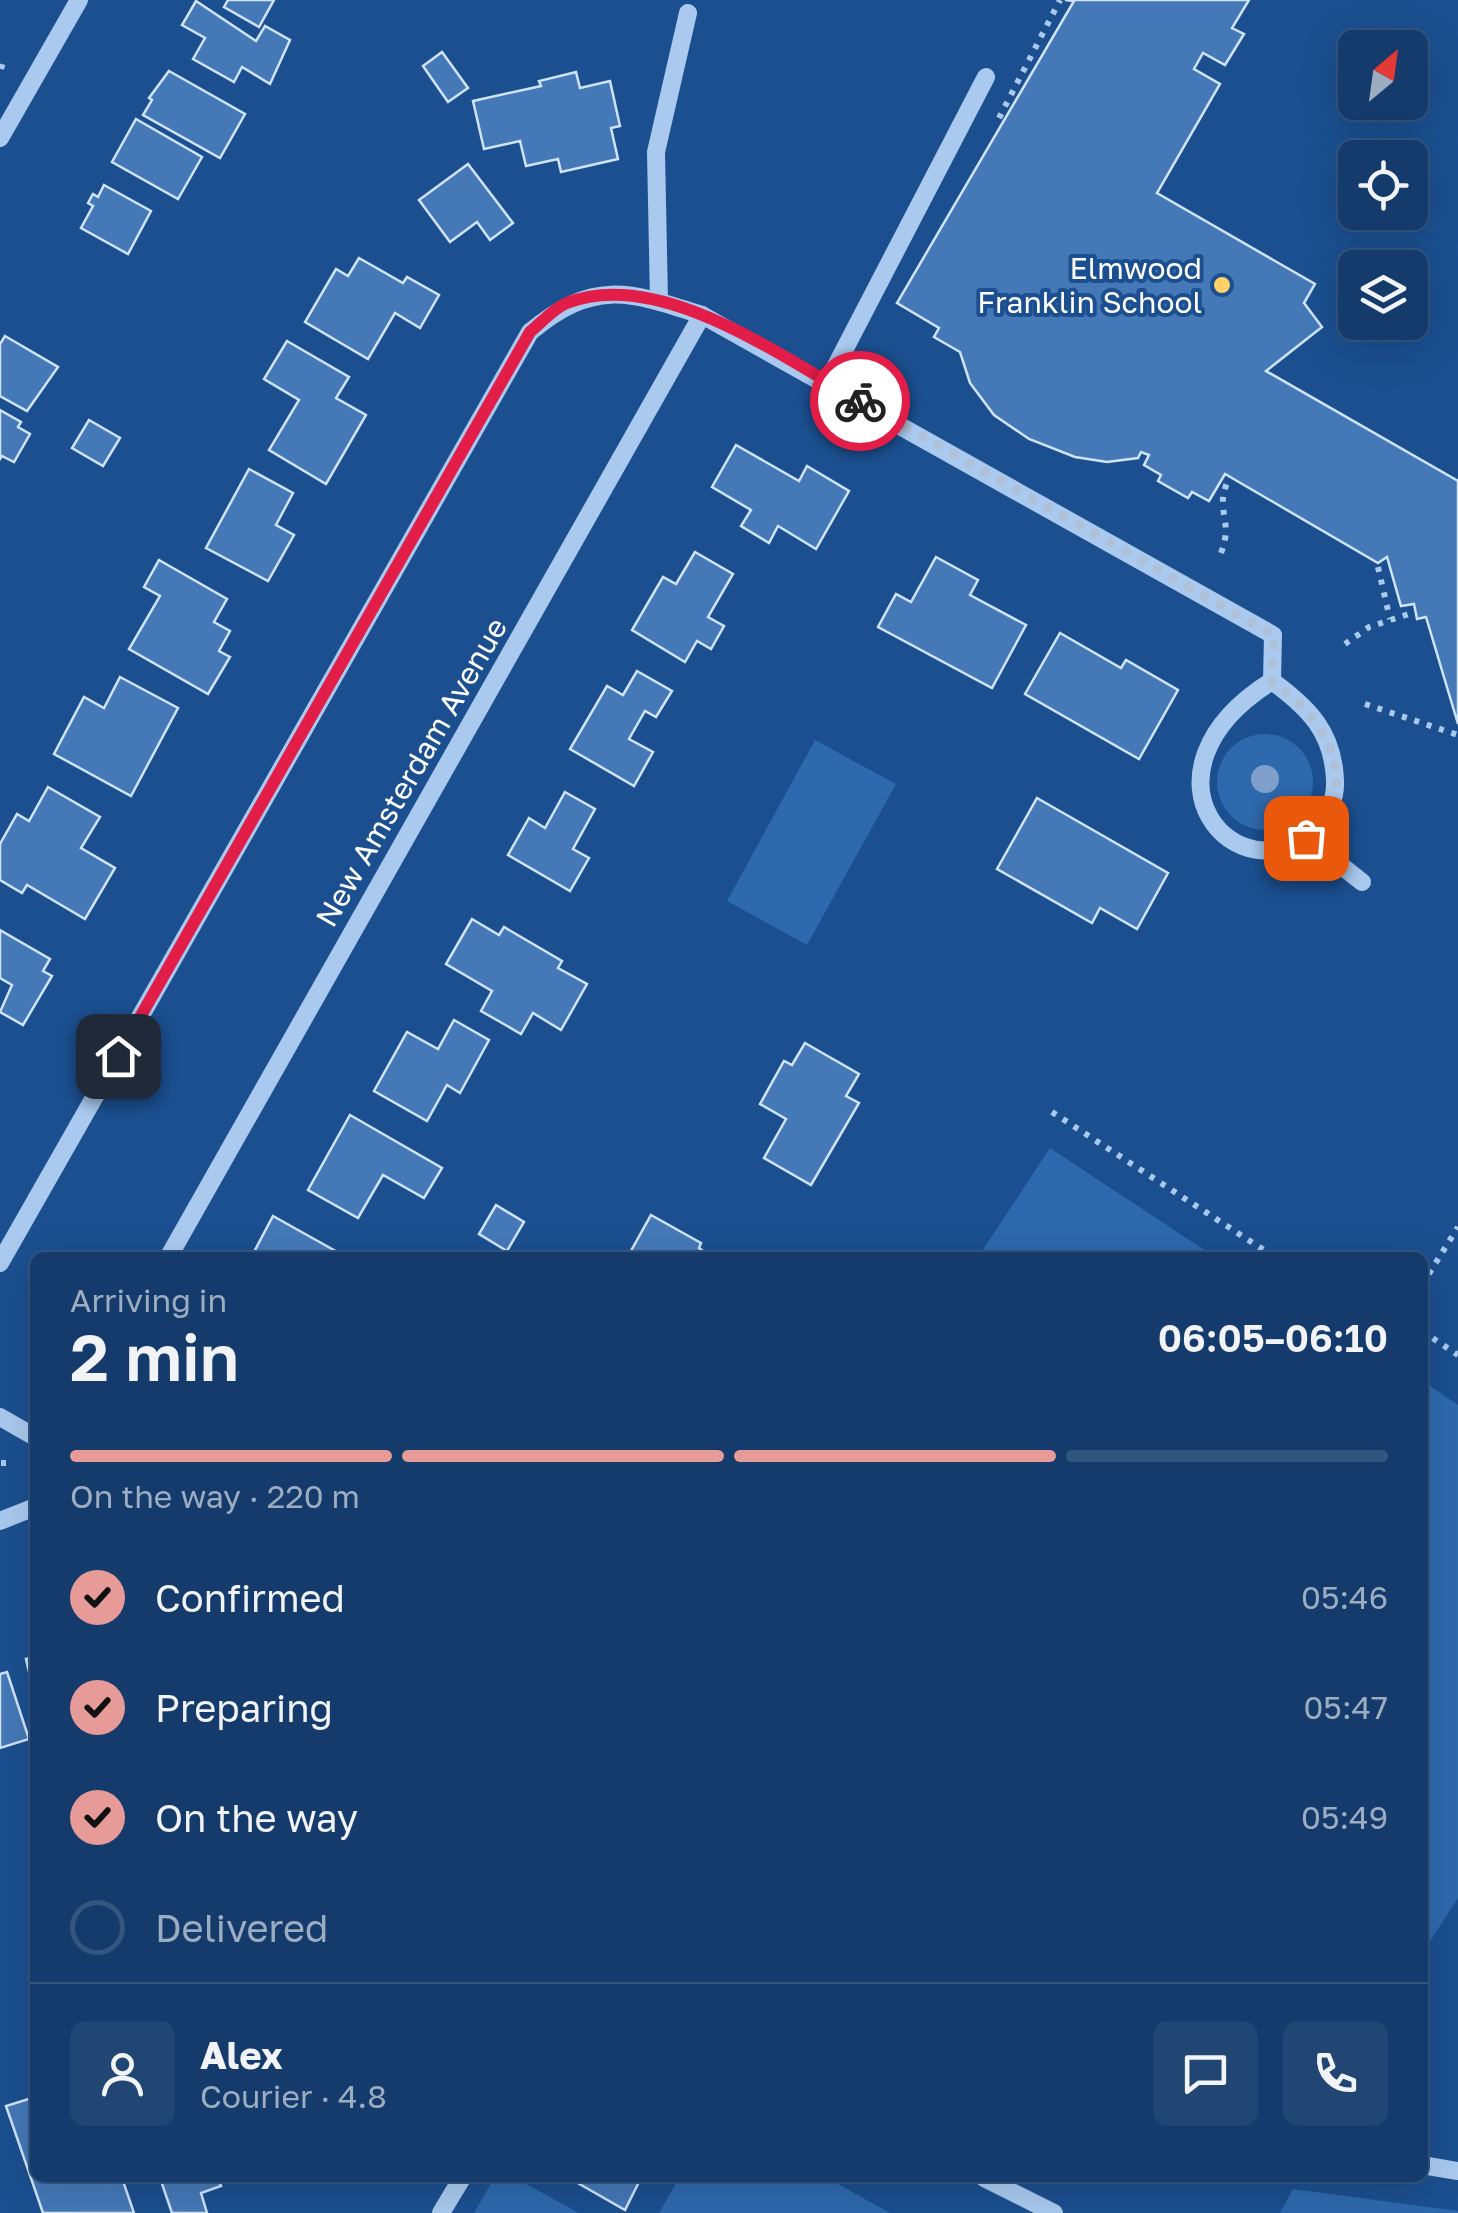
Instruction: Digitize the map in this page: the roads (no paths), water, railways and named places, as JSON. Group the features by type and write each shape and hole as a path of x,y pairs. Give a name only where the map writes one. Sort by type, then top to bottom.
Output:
{"street":[{"path":"0,138 7,109 79,0"},
{"path":"660,301 656,152 688,13"},
{"path":"827,382 986,77"},
{"path":"0,1262 530,332 565,304 621,292 702,314 1274,635 1272,682"},
{"name":"New Amsterdam Avenue","path":"171,1252 702,314"},
{"path":"1272,682 1305,705 1329,740 1336,783 1332,804 1306,838 1277,848 1247,847 1214,825 1198,789 1205,751 1216,734 1250,695 1272,682"},
{"path":"1306,838 1362,882"},
{"path":"0,1417 30,1435"},
{"path":"0,1521 30,1509"},
{"path":"1428,2166 1458,2171"},
{"path":"441,2213 460,2182"},
{"path":"992,2182 1054,2213"}],"place":[{"name":"Elmwood Franklin School","path":"1222,285"}]}
